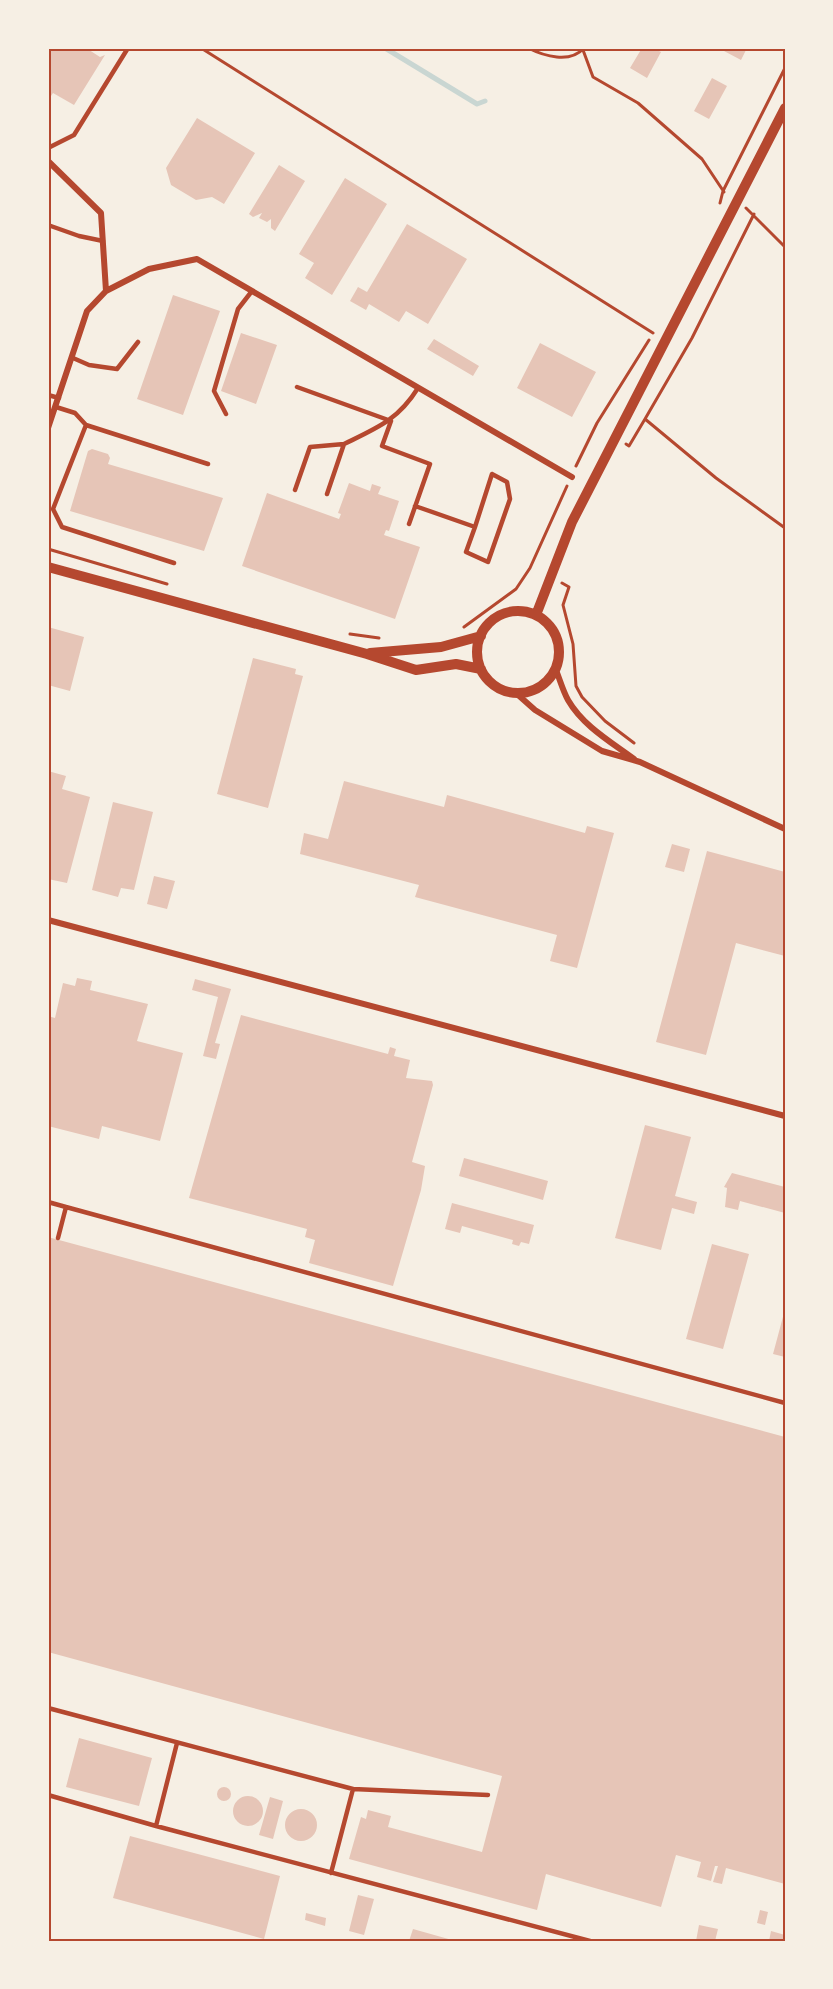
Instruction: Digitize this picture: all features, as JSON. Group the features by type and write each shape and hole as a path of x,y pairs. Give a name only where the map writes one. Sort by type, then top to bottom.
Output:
{"street":[{"path":"536,615 572,522 785,108"},
{"path":"48,161 101,213 106,291"},
{"path":"48,428 87,311 106,291 149,269 197,258 572,477"},
{"path":"48,567 367,654 416,670 456,664 481,669"},
{"path":"518,694 538,689 555,670 560,652 550,626 536,615 517,611 502,614 493,619 481,636 477,658 481,669 493,685 518,694 535,710 602,751 640,762 785,829"},
{"path":"367,654 441,647 481,636"},
{"path":"555,670 567,699 575,711 595,730 640,762"},
{"path":"48,920 785,1116"}],"lane":[{"path":"48,148 74,135 128,48"},
{"path":"48,225 79,236 103,241"},
{"path":"226,414 214,391 238,309 252,291"},
{"path":"73,358 88,364 117,369 138,342"},
{"path":"297,387 391,421"},
{"path":"295,490 310,447 344,444 391,421 407,406 418,387"},
{"path":"48,395 59,398"},
{"path":"53,409 75,413 86,425 208,464"},
{"path":"391,421 382,446 430,464 409,524"},
{"path":"86,425 52,509 62,527 174,563"},
{"path":"327,494 344,444"},
{"path":"492,474 507,482 510,499 488,562 466,552 475,527 492,474"},
{"path":"415,506 475,527"},
{"path":"48,1202 785,1403"},
{"path":"58,1238 66,1207"},
{"path":"48,1708 353,1789 488,1796"},
{"path":"156,1826 177,1743"},
{"path":"331,1873 353,1789"},
{"path":"48,1795 156,1826 590,1941"}],"path":[{"path":"201,48 652,333"},
{"path":"528,48 541,55 562,58 583,49 593,77 638,102 702,159 723,191 754,214 785,247"},
{"path":"718,210 723,191 785,68"},
{"path":"754,214 692,338 645,419 716,478 785,528"},
{"path":"454,630 465,626 516,589 530,568 597,423 658,322"},
{"path":"48,549 169,584"},
{"path":"550,578 569,587 563,605 575,658 576,686 582,697 605,721 634,743 640,762"},
{"path":"340,633 384,638"}],"building":[{"path":"48,48 86,48 100,57 105,55 74,105 53,93 51,96 48,94"},
{"path":"642,48 653,48 661,52 647,78 630,68"},
{"path":"726,48 747,48 741,60 724,51"},
{"path":"712,78 727,86 709,119 694,111"},
{"path":"197,118 255,153 224,204 212,197 196,200 171,185 166,168"},
{"path":"279,165 305,181 275,231 271,228 271,219 267,222 259,218 262,213 253,217 249,214"},
{"path":"345,178 387,204 332,295 305,278 314,263 299,254"},
{"path":"407,224 467,259 428,324 406,311 399,322 369,304 366,310 350,301 358,287 367,292"},
{"path":"173,295 220,311 183,415 137,399"},
{"path":"241,333 277,345 256,404 221,391"},
{"path":"434,339 479,366 473,376 427,349"},
{"path":"540,343 596,372 572,417 517,388"},
{"path":"92,449 108,454 110,458 108,464 223,498 204,551 70,511 88,451"},
{"path":"349,483 370,491 372,484 381,487 378,494 399,501 389,531 386,530 384,535 420,547 395,619 242,566 267,493 339,519 341,514 338,513"},
{"path":"48,627 84,637 70,691 48,685"},
{"path":"253,658 296,669 295,674 303,676 268,808 217,794"},
{"path":"48,771 66,776 62,789 90,797 67,883 48,879"},
{"path":"344,781 444,807 447,795 585,833 587,826 614,833 577,968 550,961 557,935 415,897 419,885 300,854 304,833 328,839"},
{"path":"113,802 153,812 134,890 121,888 118,897 92,890"},
{"path":"672,844 690,849 684,872 665,867"},
{"path":"707,851 785,872 785,956 736,943 706,1055 656,1042"},
{"path":"154,876 175,881 167,909 147,904"},
{"path":"77,978 92,981 90,990 148,1004 137,1041 183,1053 160,1141 102,1126 99,1139 48,1126 48,1016 55,1018 63,983 75,986"},
{"path":"195,979 231,989 215,1043 220,1044 216,1059 203,1056 218,997 192,990"},
{"path":"241,1015 388,1054 390,1047 396,1049 394,1056 410,1060 406,1078 432,1081 433,1085 412,1162 425,1166 421,1190 393,1286 309,1263 315,1240 305,1237 307,1229 189,1198"},
{"path":"645,1125 691,1137 675,1196 697,1202 694,1214 672,1208 661,1250 615,1238"},
{"path":"464,1158 548,1181 543,1200 459,1176"},
{"path":"732,1173 785,1187 785,1213 740,1201 738,1210 725,1207 727,1188 724,1187"},
{"path":"452,1203 534,1225 529,1244 521,1242 519,1246 512,1244 513,1240 462,1226 460,1233 445,1229"},
{"path":"48,1237 785,1437 785,1884 726,1868 722,1884 713,1882 718,1866 715,1866 711,1881 697,1877 701,1862 676,1855 661,1907 546,1874 537,1910 349,1859 361,1817 366,1819 368,1810 391,1816 388,1827 482,1852 502,1776 48,1652"},
{"path":"712,1244 749,1254 723,1349 686,1339"},
{"path":"785,1313 785,1357 773,1354"},
{"path":"79,1738 152,1758 139,1806 66,1787"},
{"path":"221,1787 227,1787 231,1794 227,1801 221,1801 217,1797 217,1791"},
{"path":"248,1796 254,1797 262,1805 262,1817 254,1825 248,1826 242,1825 234,1817 233,1811 234,1805 242,1797"},
{"path":"270,1797 283,1801 273,1839 259,1835"},
{"path":"301,1809 312,1814 317,1825 312,1836 301,1841 290,1836 285,1825 290,1814"},
{"path":"130,1836 280,1876 264,1939 113,1898"},
{"path":"358,1895 374,1899 364,1935 349,1931"},
{"path":"760,1910 768,1912 765,1925 757,1923"},
{"path":"306,1913 326,1918 325,1926 305,1920"},
{"path":"699,1925 718,1929 715,1941 696,1941"},
{"path":"413,1929 452,1940 452,1941 409,1941"},
{"path":"771,1931 785,1935 785,1941 769,1941"}],"waterway":[{"path":"385,48 477,104 485,101"}]}
